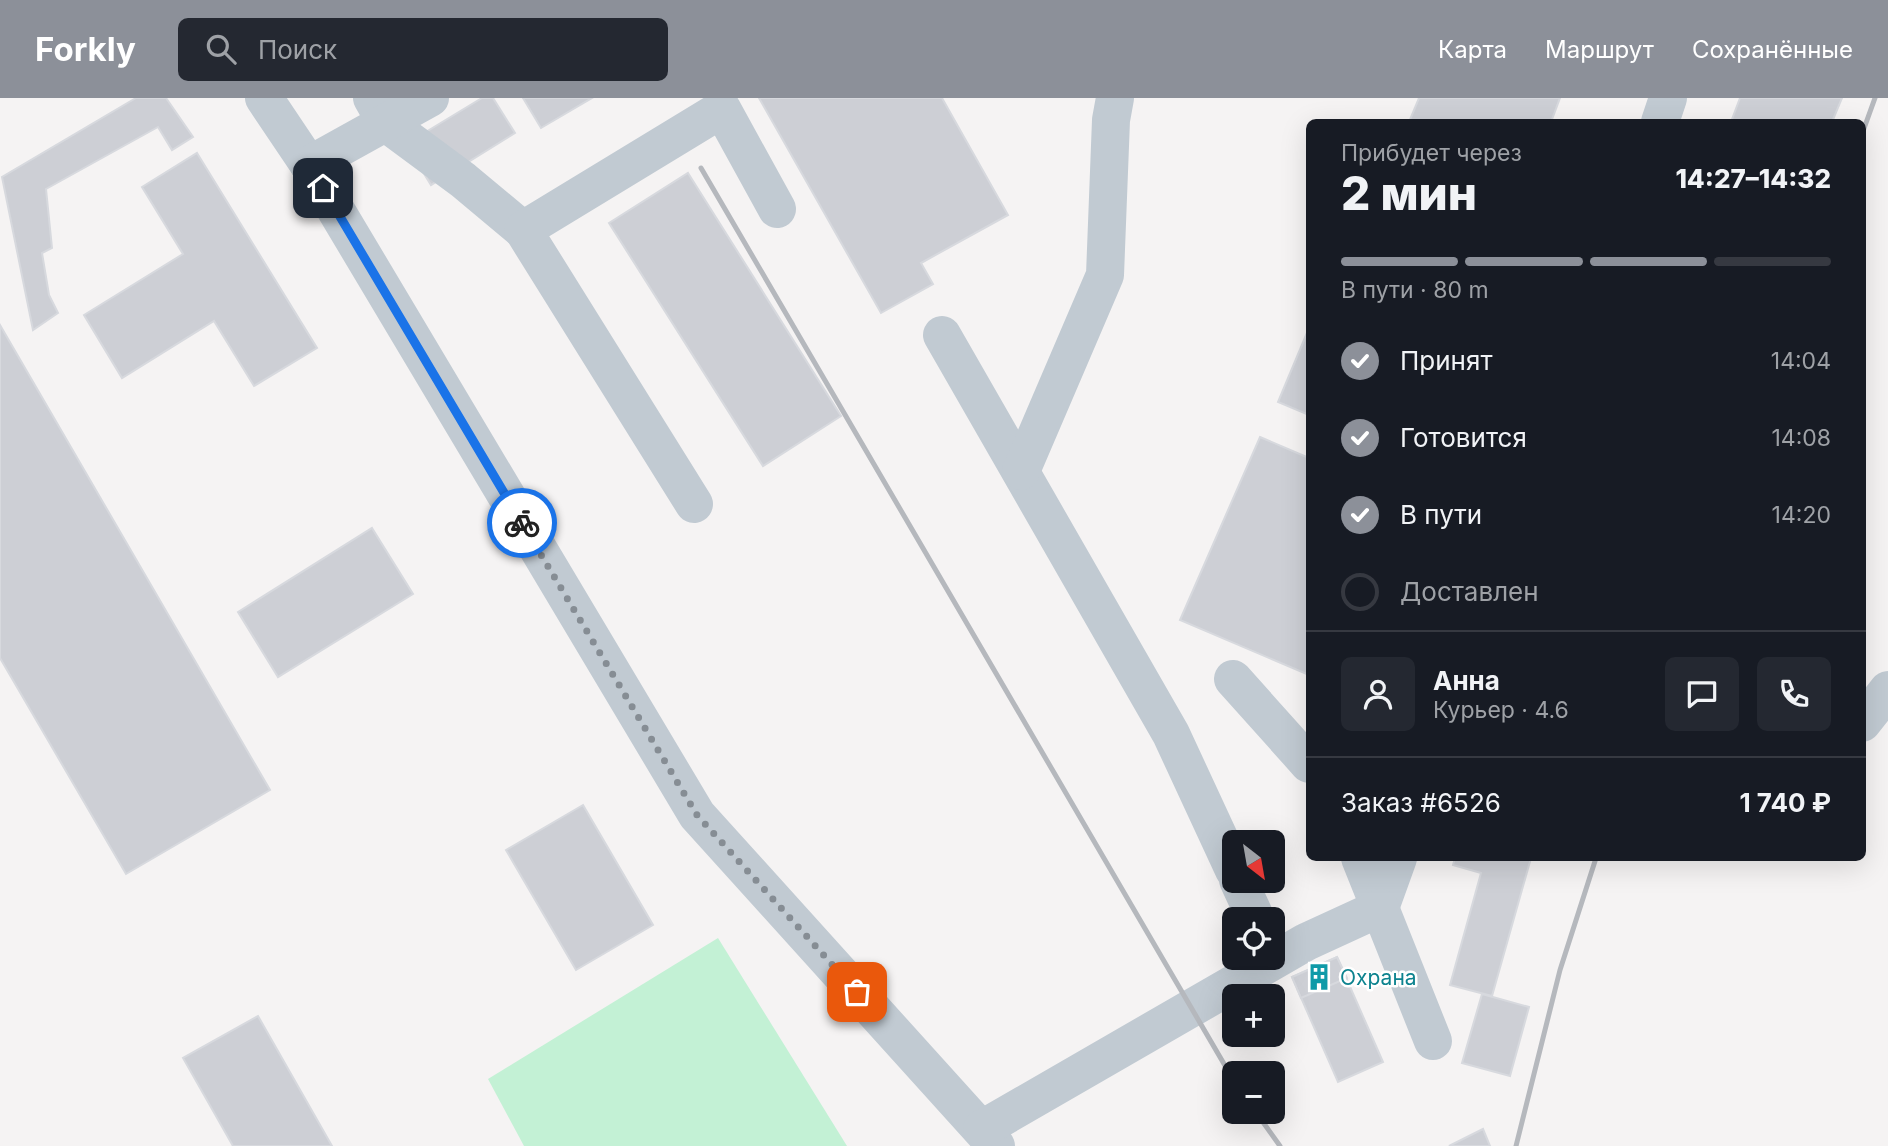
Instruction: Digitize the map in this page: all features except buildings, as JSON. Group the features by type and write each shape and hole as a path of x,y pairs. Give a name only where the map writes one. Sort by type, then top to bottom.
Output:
{"street":[{"path":"264,98 309,165 697,815 989,1138 1254,970"},
{"path":"309,165 379,111 430,98"},
{"path":"1021,471 1104,275 1111,120 1115,98"},
{"path":"1661,119 1668,98"},
{"path":"523,230 722,110 777,209"},
{"path":"379,111 523,230 694,504"},
{"path":"942,335 1171,734 1222,844"},
{"path":"1233,679 1306,761"},
{"path":"1866,718 1888,690"},
{"path":"1361,861 1433,1041"},
{"path":"1285,952 1380,908 1397,861"}],"green space":[{"path":"718,938 847,1146 524,1146 488,1079"}],"railway":[{"path":"1866,123 1875,98"},
{"path":"701,168 1222,1061"},
{"path":"1516,1146 1560,970 1595,861"},
{"path":"1264,1124 1280,1146"}],"way so far":[{"path":"522,523 697,815 857,992"}],"place":[{"name":"Охрана","path":"1319,977"}],"route":[{"path":"323,188 522,523"}]}
